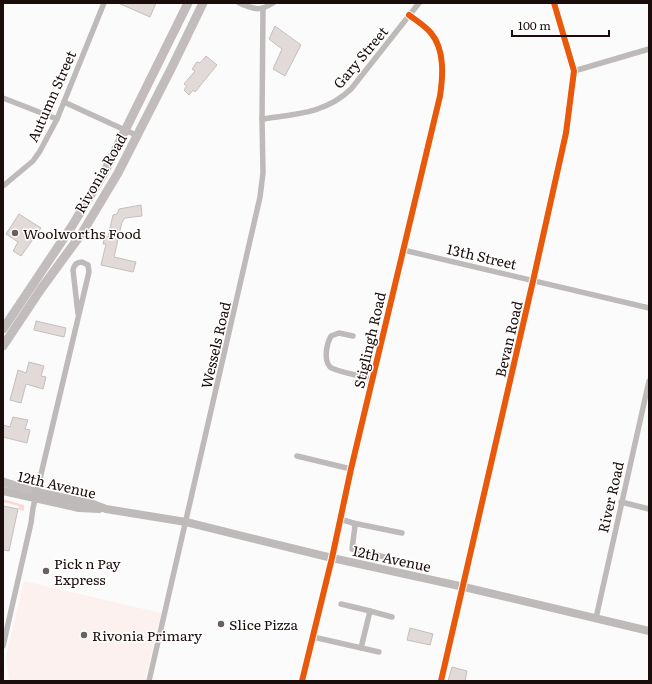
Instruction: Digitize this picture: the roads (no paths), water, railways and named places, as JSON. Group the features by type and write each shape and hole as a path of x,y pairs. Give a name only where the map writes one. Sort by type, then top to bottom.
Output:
{"main road":[{"name":"Rivonia Road","path":"3,329 93,192 126,130 188,3"},
{"name":"Rivonia Road","path":"3,346 82,233 118,173 138,136 202,3"},
{"path":"3,483 34,494"},
{"name":"12th Avenue","path":"3,491 34,494 93,504 106,509 186,522 332,558 649,630"}],"street":[{"name":"Autumn Street","path":"3,186 36,157 57,119 104,3"},
{"path":"239,3 252,8 263,9 273,3"},
{"name":"Gary Street","path":"262,119 314,111 323,108 340,98 351,89 419,3"},
{"name":"Bevan Road","path":"441,681 464,587 563,148 574,71 554,3"},
{"name":"Wessels Road","path":"149,681 260,197 263,173 263,9"},
{"name":"Stiglingh Road","path":"302,681 440,96 442,79 440,55 436,41 426,28 409,15"},
{"path":"574,71 649,49"},
{"path":"3,98 57,119"},
{"path":"64,102 138,136"},
{"name":"13th Street","path":"403,250 649,308"},
{"path":"3,646 31,522 34,494 89,272 88,265 82,262 76,264 73,270 78,314"},
{"path":"353,336 339,333 333,334 330,337 326,354 328,364 334,369 373,379"},
{"name":"River Road","path":"596,618 649,381"},
{"path":"296,456 351,469"},
{"path":"621,502 649,509"},
{"path":"340,519 402,533"},
{"path":"353,523 355,526 352,549 397,560"},
{"path":"341,604 392,617"},
{"path":"361,648 370,611"},
{"path":"313,637 379,652"}],"place":[{"name":"Woolworths Food","path":"15,233"},
{"name":"Pick n Pay Express","path":"46,571"},
{"name":"Slice Pizza","path":"221,624"},
{"name":"Rivonia Primary","path":"84,635"}]}
